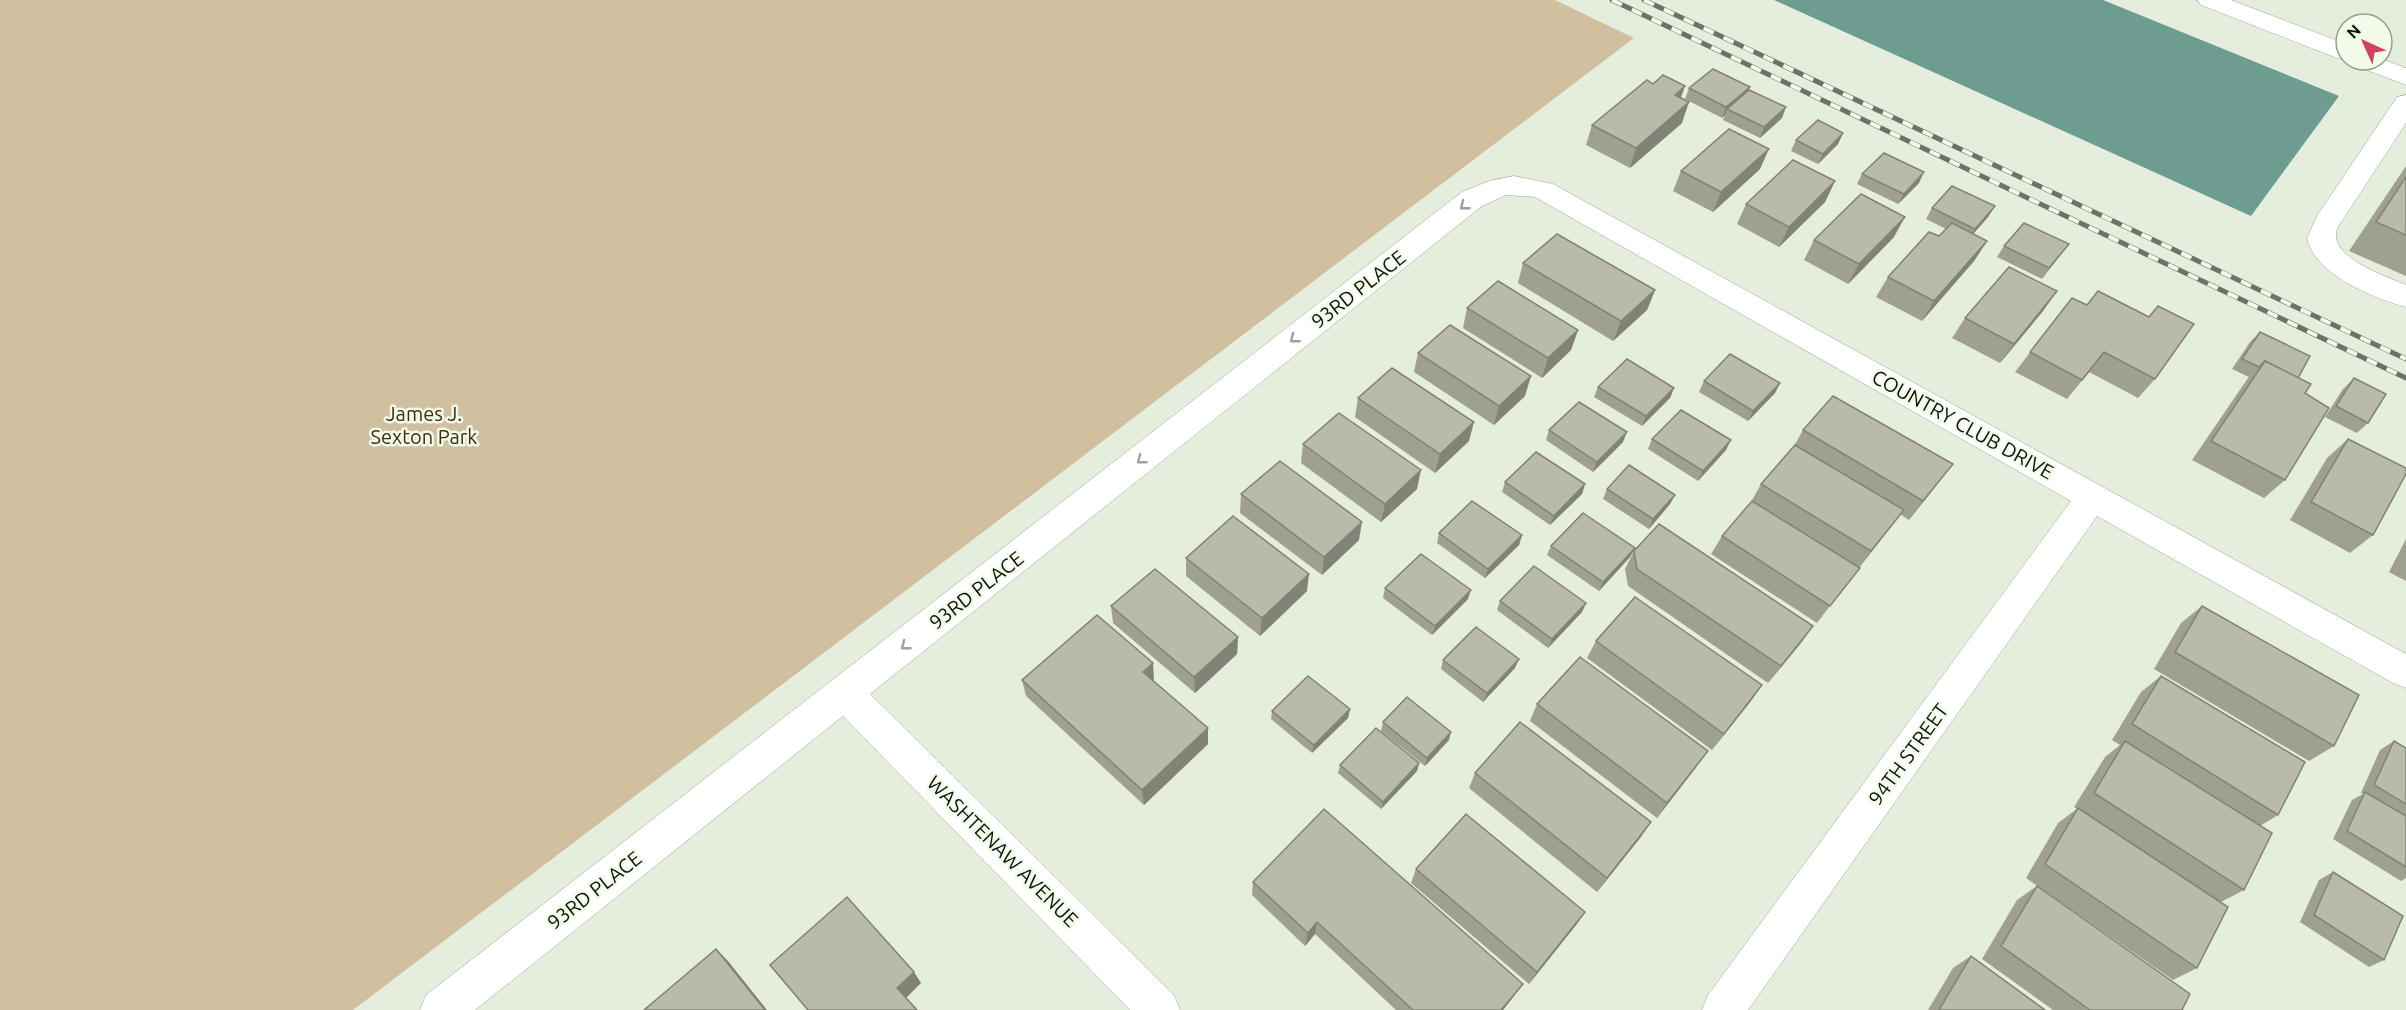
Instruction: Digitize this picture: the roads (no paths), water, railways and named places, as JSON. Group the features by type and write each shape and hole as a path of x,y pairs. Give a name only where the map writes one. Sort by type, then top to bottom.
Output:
{"street":[{"path":"2209,0 2334,48"},
{"path":"2406,103 2327,223 2321,233 2320,242 2339,263 2358,275 2406,297"},
{"name":"COUNTRY CLUB DRIVE","path":"1517,184 1543,190 2406,672"},
{"name":"93RD PLACE","path":"441,1010 1472,199 1496,187 1517,184"},
{"name":"94TH STREET","path":"1723,1010 2092,497"},
{"name":"WASHTENAW AVENUE","path":"845,693 1159,1010"}],"water":[{"path":"1774,0 2103,0 2339,96 2251,216"}],"railway":[{"path":"1612,0 2406,378"},
{"path":"1644,0 2406,359"}],"park label":[{"name":"James J. Sexton Park","path":"424,424"}]}
